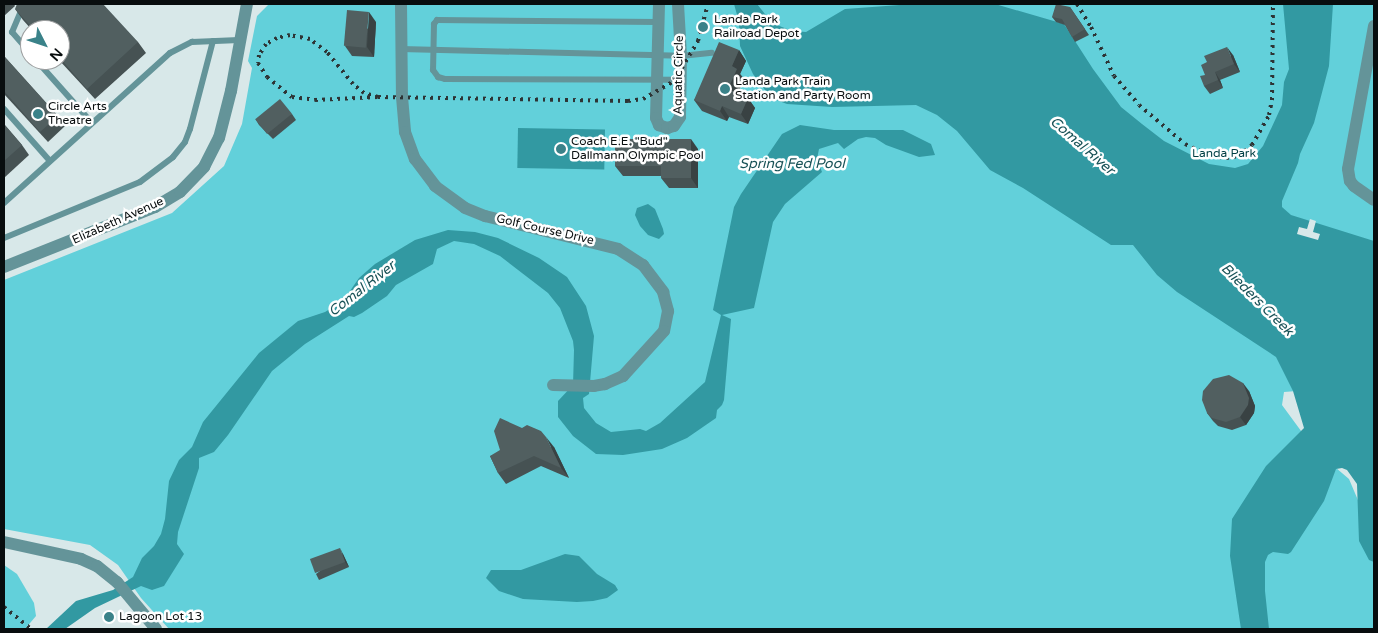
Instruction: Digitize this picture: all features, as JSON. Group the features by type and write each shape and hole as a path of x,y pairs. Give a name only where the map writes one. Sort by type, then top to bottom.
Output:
{"street":[{"name":"Elizabeth Avenue","path":"4,267 155,207 180,192 204,167 219,138 232,91 247,4"},
{"name":"Golf Course Drive","path":"401,4 404,132 415,159 435,186 465,208 485,216 618,249 643,265 658,283 668,311 664,331 623,376 605,384 594,386 568,387 553,385"},
{"name":"Aquatic Circle","path":"658,4 656,118 661,127 667,128 674,126 680,118 681,56 678,4"},
{"path":"1374,26 1348,168 1350,180 1354,186 1374,200"},
{"path":"4,542 81,559 97,566 117,582 156,629"}],"lane":[{"path":"20,41 12,32 21,11 21,4"},
{"path":"658,22 437,20 434,24 433,70 438,77 445,79 681,80"},
{"path":"4,203 170,53 192,42 240,40"},
{"path":"4,238 140,182 173,157 185,142 190,129 213,41"},
{"path":"401,49 681,56 712,53"},
{"path":"45,70 92,123"},
{"path":"4,109 50,161"}],"green space":[{"name":"Landa Park","path":"269,4 1374,4 1374,385 1284,392 1282,405 1315,450 1349,479 1363,512 1374,562 1374,629 169,629 141,598 118,565 90,545 4,529 4,280 172,213 224,166 242,124 252,68 248,61 257,16"},
{"path":"4,565 17,574 34,603 36,616 25,629 4,629"}],"water":[{"path":"734,4 757,4 772,23 792,31 806,32 845,9 913,4 995,4 1064,24 1093,69 1121,107 1164,141 1209,164 1235,168 1248,164 1263,146 1282,105 1284,82 1289,69 1283,4 1333,4 1329,66 1314,123 1282,201 1282,207 1291,215 1374,241 1374,562 1369,560 1359,541 1357,484 1347,470 1342,468 1336,469 1324,501 1291,552 1288,554 1273,552 1268,555 1265,562 1265,591 1269,629 1241,629 1230,556 1232,519 1266,466 1304,428 1293,391 1276,357 1177,292 1157,275 1133,245 1111,245 1023,188 990,170 957,131 937,115 916,105 832,107 787,104 771,98 753,74 740,46 739,22"},
{"path":"800,125 834,130 903,130 931,144 935,155 919,157 886,145 875,138 866,137 858,139 844,149 838,143 819,149 817,159 822,172 785,204 773,222 754,308 722,315 731,319 724,400 717,410 716,418 687,438 662,449 623,455 596,454 573,436 558,417 558,401 573,385 574,350 573,341 560,308 548,293 500,256 474,244 454,241 437,249 433,264 396,285 387,296 362,313 354,317 349,316 305,344 272,371 214,452 199,458 199,468 178,532 177,544 184,554 164,586 152,590 141,586 95,608 65,629 46,629 76,601 113,590 133,577 142,558 154,546 161,534 165,519 169,481 179,460 192,447 203,422 259,353 298,321 325,312 343,301 359,278 375,264 415,240 448,230 475,232 498,238 539,258 567,277 586,306 594,336 589,394 583,398 584,408 596,423 611,432 640,429 646,431 660,423 705,382 721,315 713,310 734,207 782,134"},
{"name":"Coach E.E. \"Bud\" Dallmann Olympic Pool","path":"518,128 605,130 604,170 517,168"},
{"path":"648,204 655,209 663,229 664,234 659,239 648,235 640,226 635,215 637,208"},
{"path":"565,554 579,556 597,574 615,585 618,590 607,598 593,601 523,599 499,591 486,578 491,570 521,570"}],"pier":[{"path":"1310,219 1316,221 1313,232 1320,234 1318,240 1297,234 1299,227 1307,229"}],"building":[{"path":"17,4 103,4 138,42 87,89 70,69 70,20 25,20 15,9"},
{"path":"1056,4 1070,7 1085,29 1072,37 1062,19 1052,17"},
{"path":"347,10 369,12 366,48 344,46"},
{"path":"719,42 739,50 732,66 737,69 728,89 748,98 741,114 722,106 720,111 694,100"},
{"path":"1227,47 1234,64 1215,72 1218,80 1204,86 1200,76 1205,75 1201,65 1207,62 1204,56"},
{"path":"4,56 58,116 40,132 4,91"},
{"path":"280,99 292,114 267,134 255,119"},
{"path":"4,124 22,145 4,161"},
{"path":"615,139 691,139 691,178 661,178 661,166 615,166"},
{"path":"1229,375 1243,383 1249,398 1248,405 1240,417 1226,422 1212,418 1207,413 1202,400 1203,391 1213,379"},
{"path":"500,418 522,428 527,425 541,431 546,437 561,468 534,456 498,473 490,456 500,450 494,431"},
{"path":"340,548 345,562 315,573 310,559"}],"railway":[{"path":"378,97 364,93 353,84 327,52 310,39 290,35 277,38 266,44 259,55 258,63 267,77 292,97 315,100 378,97 628,101 643,99 674,81 698,41 708,4"},
{"path":"1077,4 1091,27 1114,76 1139,105 1185,144 1211,156 1226,158 1239,156 1252,145 1269,115 1272,100 1273,4"},
{"path":"4,607 31,629"}],"place":[{"name":"Landa Park Railroad Depot","path":"703,27"},
{"name":"Landa Park Train Station and Party Room","path":"725,89"},
{"name":"Circle Arts Theatre","path":"38,114"},
{"name":"Coach E.E. \"Bud\" Dallmann Olympic Pool","path":"561,149"},
{"name":"Lagoon Lot 13","path":"109,617"}],"water label":[{"name":"Comal River","path":"1082,146"},
{"name":"Spring Fed Pool","path":"792,164"},
{"name":"Comal River","path":"362,289"},
{"name":"Blieders Creek","path":"1257,300"}]}
